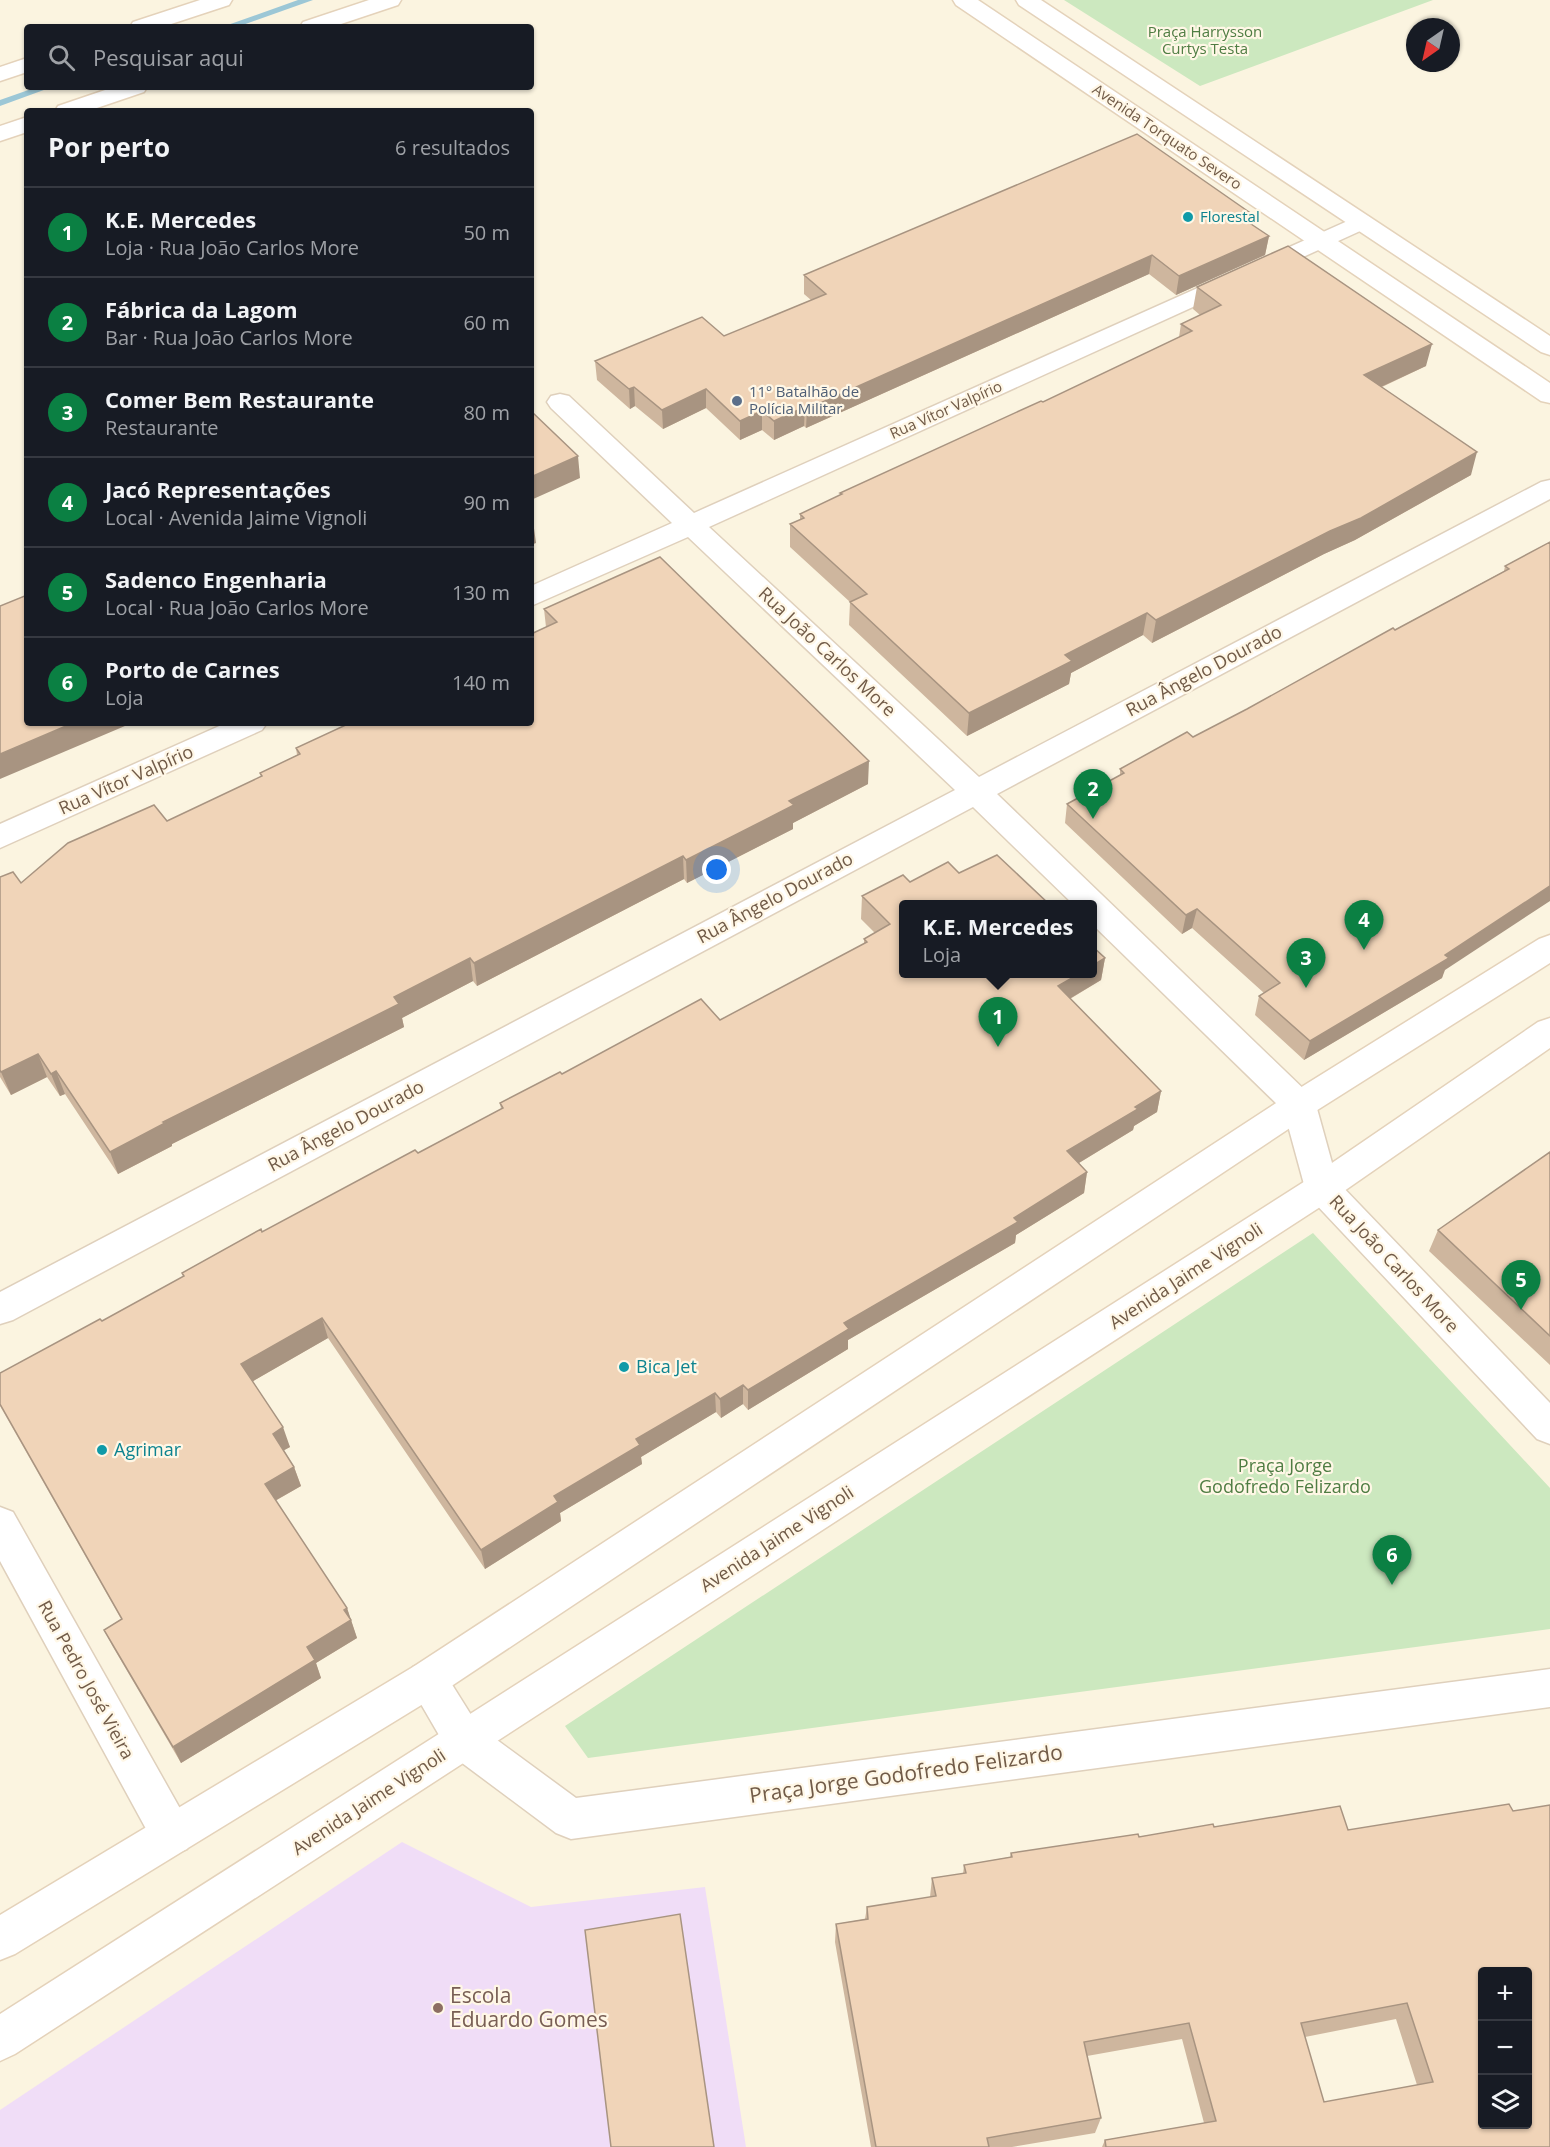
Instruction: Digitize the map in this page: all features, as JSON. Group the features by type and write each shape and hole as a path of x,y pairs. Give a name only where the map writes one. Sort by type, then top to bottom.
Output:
{"street":[{"path":"150,24 221,0"},
{"path":"320,24 390,0"},
{"name":"Avenida Torquato Severo","path":"964,0 1550,395"},
{"path":"1027,0 1550,347"},
{"path":"0,74 24,66"},
{"path":"75,108 127,90"},
{"path":"0,134 24,125"},
{"name":"Rua Vítor Valpírio","path":"534,596 1361,222"},
{"name":"Rua João Carlos More","path":"560,402 976,792 1087,900"},
{"name":"Rua Ângelo Dourado","path":"0,1309 1550,488"},
{"name":"Rua Vítor Valpírio","path":"0,837 245,726"},
{"name":"Rua João Carlos More","path":"1097,910 1299,1106 1322,1188 1550,1428"},
{"path":"0,1939 428,1680 1299,1106 1550,947"},
{"name":"Avenida Jaime Vignoli","path":"0,2039 1322,1188 1550,1031"},
{"name":"Rua Pedro José Vieira","path":"0,1524 172,1835"},
{"name":"Praça Jorge Godofredo Felizardo","path":"428,1680 464,1740 571,1819 1550,1688"}],"shaded area":[{"name":"Escola Eduardo Gomes","path":"402,1842 531,1907 705,1887 746,2147 0,2147 0,2110"}],"green space":[{"name":"Praça Harrysson Curtys Testa","path":"1064,0 1433,0 1200,86"},
{"name":"Praça Jorge Godofredo Felizardo","path":"1313,1233 1550,1488 1550,1629 588,1758 565,1726"}],"building":[{"path":"1137,134 1249,212 1239,216 1269,236 1179,276 1152,255 807,409 805,407 774,421 762,411 740,421 706,389 662,410 634,387 629,389 595,361 702,317 724,336 826,294 804,275"},
{"path":"1288,246 1432,344 1364,375 1477,452 1361,518 1330,531 1156,620 1147,613 1065,655 1072,661 969,713 850,602 867,594 790,524 804,518 800,514 842,494 840,493 1043,402 1192,331 1181,324 1221,305 1197,287"},
{"path":"534,414 578,456 534,476"},
{"path":"1550,542 1550,886 1445,955 1449,958 1310,1041 1259,996 1280,983 1197,909 1186,915 1067,804 1124,773 1120,769 1187,732 1193,737 1247,709 1393,628 1395,630 1509,569 1505,566"},
{"path":"660,557 869,761 789,801 794,805 686,860 683,856 474,963 470,958 394,997 399,1004 163,1122 165,1123 110,1152 56,1071 51,1074 38,1054 1,1072 0,877 13,872 21,883 68,843 154,805 167,821 262,776 260,773 300,754 296,748 344,726 534,726 534,633 557,622 544,609"},
{"path":"24,596 24,726 66,726 0,754 0,606"},
{"path":"997,855 1045,900 899,900 899,978 1072,978 1058,986 1161,1091 1135,1107 1138,1109 1067,1151 1087,1172 1014,1218 1018,1222 844,1323 849,1329 748,1390 743,1385 720,1399 715,1393 636,1439 640,1445 554,1496 558,1502 481,1550 322,1318 241,1364 283,1427 273,1434 294,1467 265,1484 347,1608 344,1610 351,1620 307,1647 315,1660 173,1747 104,1630 122,1619 0,1404 0,1373 184,1276 182,1273 261,1229 262,1232 415,1150 418,1153 503,1108 500,1103 560,1072 562,1074 701,999 720,1020 867,942 864,939 890,924 862,896 903,875 910,882 948,862 959,873"},
{"path":"1097,951 1105,958 1097,963"},
{"path":"1550,1152 1550,1336 1438,1230"},
{"path":"1509,1804 1513,1811 1550,1805 1550,2147 1106,2147 1105,2140 1216,2121 1189,2023 1084,2042 1101,2118 987,2138 989,2147 876,2147 836,1924 868,1919 867,1907 936,1896 932,1878 966,1873 964,1865 1012,1857 1011,1853 1138,1834 1139,1837 1213,1824 1214,1827 1340,1806 1348,1830","holes":["1407,2003 1433,2082 1324,2102 1301,2023"]},
{"path":"680,1914 714,2147 611,2147 585,1930"}],"waterway":[{"path":"236,24 308,0"},
{"path":"0,103 38,90"}],"place":[{"name":"Florestal","path":"1188,217"},
{"name":"11º Batalhão de Polícia Militar","path":"737,401"},
{"name":"Fábrica da Lagom","path":"1093,819"},
{"name":"Jacó Representações","path":"1364,950"},
{"name":"Comer Bem Restaurante","path":"1306,988"},
{"name":"K.E. Mercedes","path":"998,1047"},
{"name":"Sadenco Engenharia","path":"1521,1310"},
{"name":"Bica Jet","path":"624,1367"},
{"name":"Agrimar","path":"102,1450"},
{"name":"Porto de Carnes","path":"1392,1585"},
{"name":"Escola Eduardo Gomes","path":"438,2008"}]}
